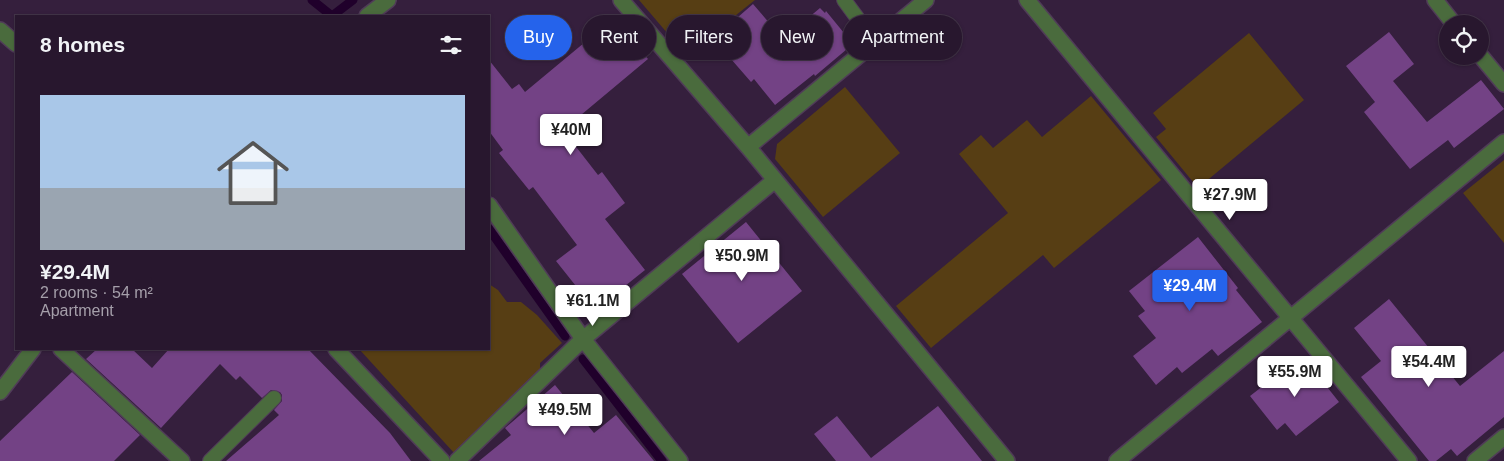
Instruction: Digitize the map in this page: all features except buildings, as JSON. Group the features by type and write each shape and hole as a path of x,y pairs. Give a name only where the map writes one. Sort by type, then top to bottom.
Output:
{"street":[{"path":"368,15 388,0"},
{"path":"622,0 748,147 1008,461"},
{"path":"908,15 926,0"},
{"path":"1027,0 1409,461"},
{"path":"1435,0 1447,15"},
{"path":"0,30 15,43"},
{"path":"748,147 854,60"},
{"path":"1488,65 1504,84"},
{"path":"1117,461 1504,142"},
{"path":"457,461 583,339 775,180"},
{"path":"490,206 583,339 680,461"},
{"path":"0,392 32,350"},
{"path":"62,350 182,461"},
{"path":"337,350 442,461"},
{"path":"1475,461 1504,437"}],"lane":[{"path":"844,0 855,15"},
{"path":"210,461 274,398"}],"shaded area":[{"path":"639,0 755,0 736,15 666,15 666,32 656,20 656,15 652,15"},
{"path":"1249,33 1304,100 1198,188 1156,137 1166,129 1153,113"},
{"path":"845,87 900,153 823,217 775,159 777,144"},
{"path":"1091,96 1161,180 1054,268 1043,255 931,348 896,306 1008,213 959,154 981,135 993,148 1027,120 1042,137"},
{"path":"1504,160 1504,243 1463,193"},
{"path":"490,285 498,290 507,302 521,302 537,315 562,343 540,363 540,376 455,454 360,350 490,350"}],"waterway":[{"path":"312,0 331,15"},
{"path":"333,15 353,0"},
{"path":"490,230 565,336"},
{"path":"583,359 662,461"}]}
